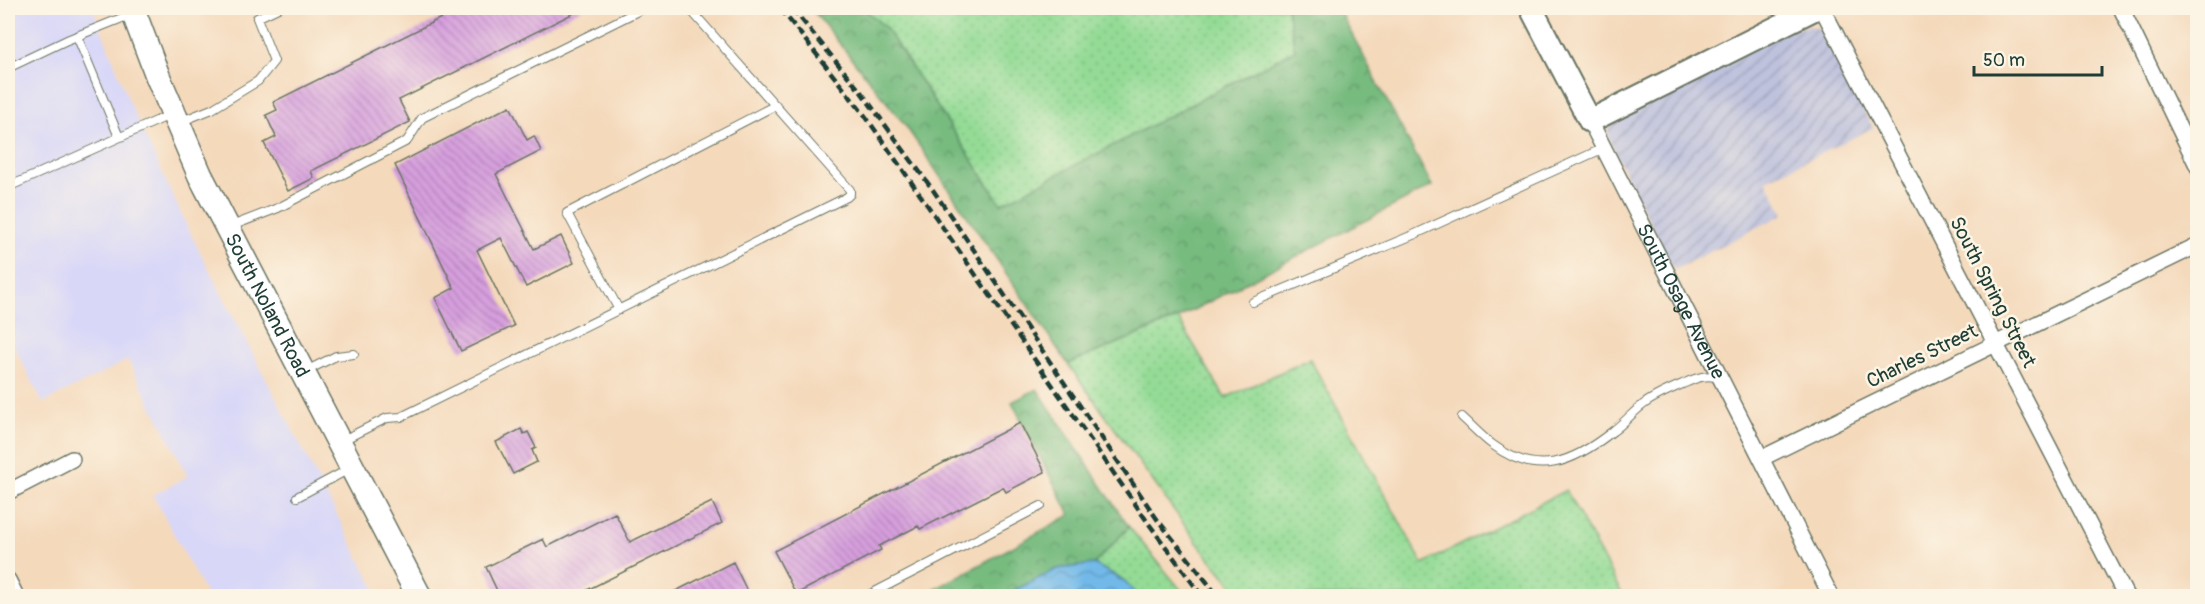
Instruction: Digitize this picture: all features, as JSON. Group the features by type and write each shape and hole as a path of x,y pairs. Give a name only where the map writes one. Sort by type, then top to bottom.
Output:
{"main road":[{"name":"South Noland Road","path":"138,9 175,118 200,175 419,597"}],"street":[{"name":"South Osage Avenue","path":"1531,8 1831,597"},
{"path":"1590,122 1816,8"},
{"name":"South Spring Street","path":"1822,8 2126,597"},
{"path":"2121,8 2198,167"},
{"name":"Charles Street","path":"1762,458 2198,245"},
{"path":"8,492 72,459"},
{"path":"8,580 16,597"}],"lane":[{"path":"8,187 119,137 175,118 212,109 258,81 274,61 257,18 279,8"},
{"path":"228,228 278,208 407,141 422,118 644,8"},
{"path":"339,442 387,418 401,417 837,203 850,194 850,190 689,8"},
{"path":"8,68 138,9"},
{"path":"77,36 119,137"},
{"path":"619,310 567,213 776,105"},
{"path":"1253,302 1350,263 1604,148"},
{"path":"303,373 336,356 354,354"},
{"path":"1462,417 1493,445 1524,462 1556,464 1600,441 1660,394 1703,377 1711,376 1723,382"},
{"path":"297,497 352,468"},
{"path":"867,597 1041,506"}],"shaded area":[{"path":"8,8 93,8 131,106 189,231 379,596 207,596 153,495 188,476 128,360 43,403 8,334"},
{"path":"1809,26 1821,29 1873,128 1766,180 1784,214 1674,270 1611,144 1607,131 1612,120 1789,30"}],"green space":[{"path":"811,8 863,8 886,28 1001,204 1295,50 1287,8 1338,8 1432,186 1178,318 1068,364 905,125"},
{"path":"863,8 1287,8 1295,50 1001,205 886,28"},
{"path":"1178,318 1225,398 1310,359 1423,564 1566,490 1623,596 1241,596 1202,549 1068,364"},
{"path":"1037,389 1129,527 1094,564 1057,569 1009,593 991,596 923,596 1070,515 1012,402"},
{"path":"1129,527 1186,596 1138,596 1125,581 1094,564"}],"water":[{"path":"1094,564 1125,581 1138,596 991,596 1009,593 1057,569"}],"building":[{"path":"461,8 584,8 399,100 410,122 311,171 314,178 288,191 264,143 276,137 266,115 277,110 273,102"},
{"path":"510,106 527,140 534,136 541,151 496,174 534,249 561,236 574,263 526,287 501,238 477,250 514,326 461,351 435,298 454,288 395,165"},
{"path":"1020,423 1045,472 1006,492 1003,487 920,529 918,526 879,546 881,550 796,594 774,551"},
{"path":"521,429 524,434 528,432 536,448 532,450 537,462 513,474 496,442"},
{"path":"712,502 722,523 573,597 500,597 486,567 543,539 547,547 615,513 630,542"},
{"path":"733,562 750,597 664,597"}],"railway":[{"path":"780,8 866,117 1149,524 1202,596"},
{"path":"792,8 861,92 933,190 1157,519 1218,596"}]}
